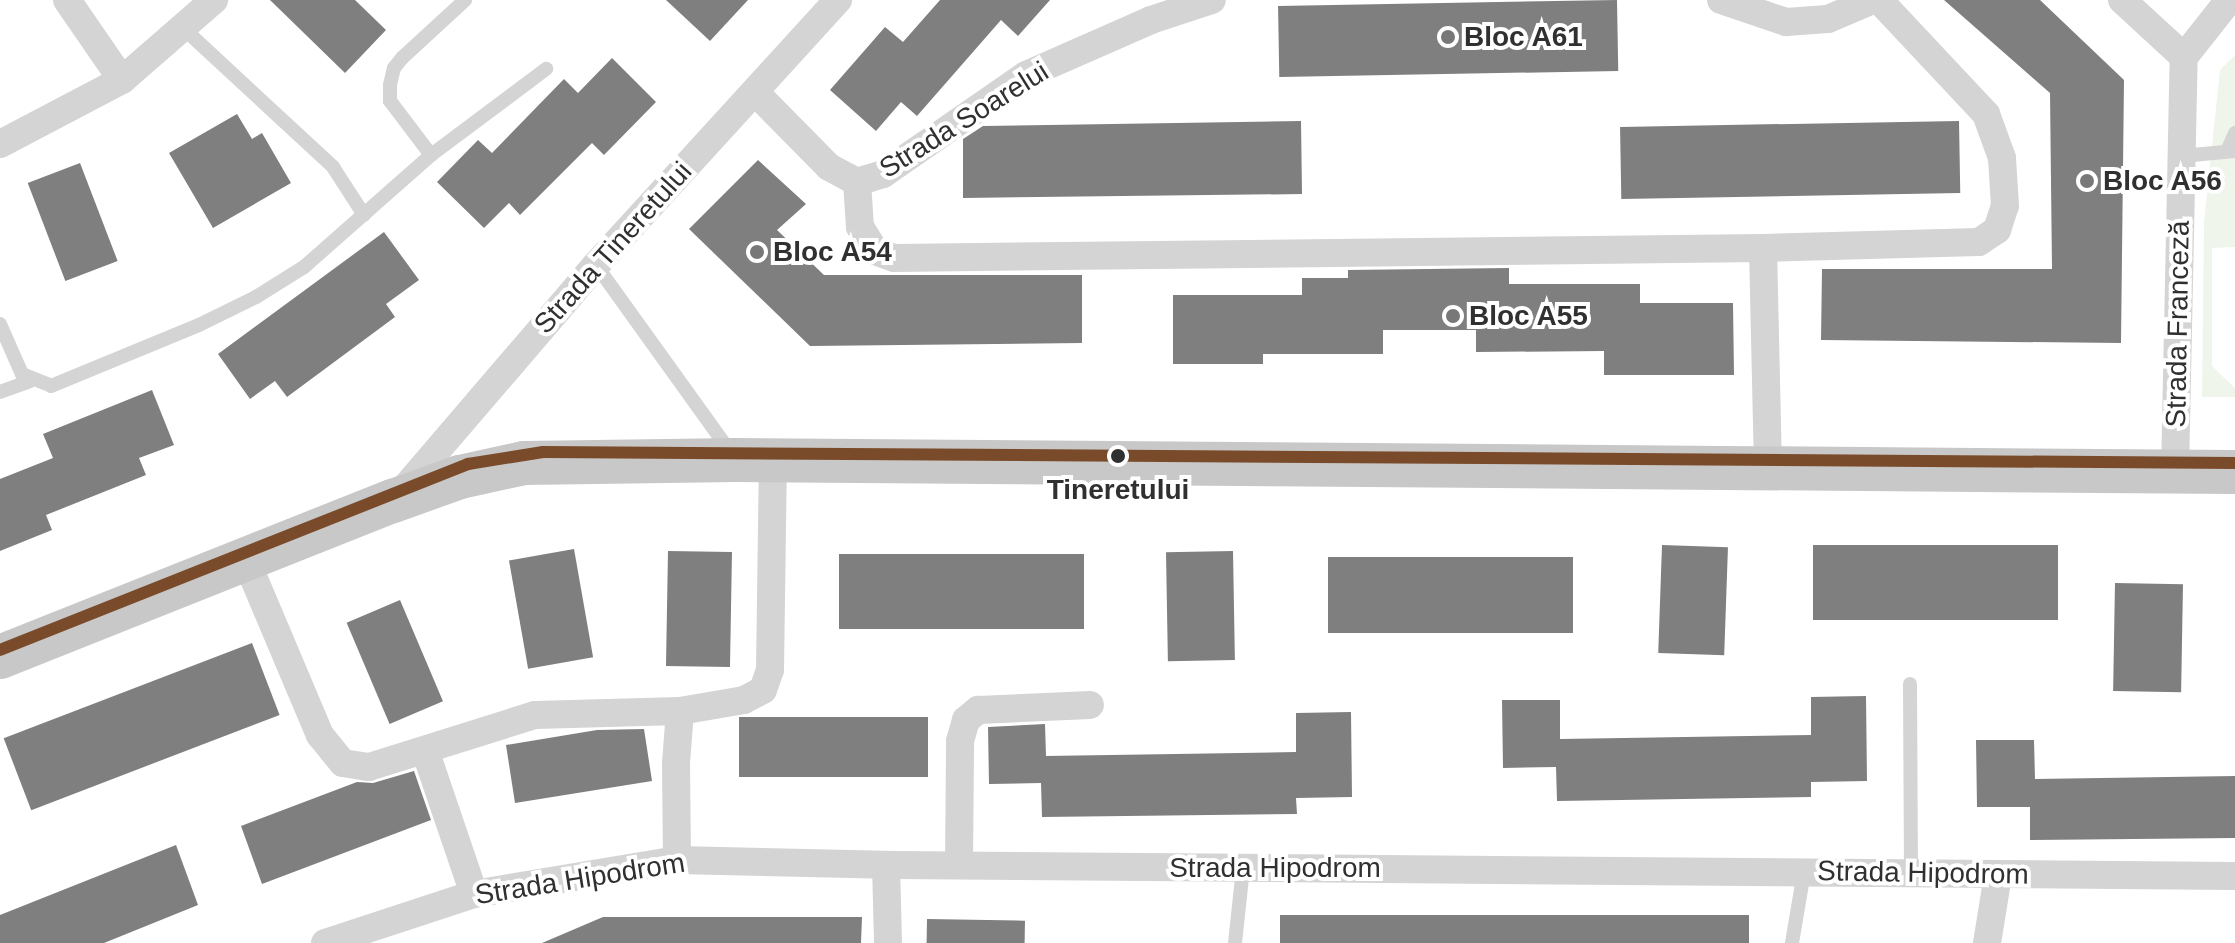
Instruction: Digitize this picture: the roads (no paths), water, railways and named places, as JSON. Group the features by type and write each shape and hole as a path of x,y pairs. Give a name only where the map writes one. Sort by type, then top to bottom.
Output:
{"main road":[{"path":"0,657 393,501 460,477 524,463 754,460 2235,472"}],"street":[{"path":"67,0 122,80"},
{"path":"0,144 122,80 214,0"},
{"name":"Strada Tineretului","path":"393,501 596,265 838,0"},
{"name":"Strada Soarelui","path":"755,92 829,167 857,182 883,174 1026,75 1142,10 1212,0"},
{"path":"1721,0 1786,22 1828,19 1873,0"},
{"path":"857,182 860,227 875,251 894,258 1763,248 1979,242 1997,230 2005,206 2002,158 1986,114 1879,0"},
{"path":"2122,0 2184,57 2229,0"},
{"name":"Strada Franceză","path":"2175,472 2184,57"},
{"path":"1763,248 1768,469"},
{"path":"246,560 320,735 343,763 369,767 535,715 680,711 744,700 763,690 770,670 754,460"},
{"path":"959,865 960,741 966,720 978,710 1090,705"},
{"path":"677,860 676,763 680,711"},
{"path":"425,750 474,894"},
{"name":"Strada Hipodrom","path":"325,943 474,894 677,860 886,865 2235,876"},
{"path":"886,865 888,943"},
{"path":"1997,938 1998,875"}],"lane":[{"path":"431,155 390,101 390,85 394,68 402,58 465,0"},
{"path":"182,27 333,167 364,215"},
{"path":"0,324 15,366 30,381 51,386 63,384 227,311 304,267 431,155 546,69"},
{"path":"2182,156 2231,151 2235,133"},
{"path":"596,265 754,460"},
{"path":"0,392 30,381"},
{"path":"1910,684 1911,873"},
{"path":"1235,943 1243,868"},
{"path":"1792,943 1804,872"}],"place":[{"name":"Bloc A61","path":"1448,37"},
{"name":"Bloc A56","path":"2087,181"},
{"name":"Bloc A54","path":"757,252"},
{"name":"Bloc A55","path":"1453,316"},
{"name":"Tineretului","path":"1118,456"}]}
